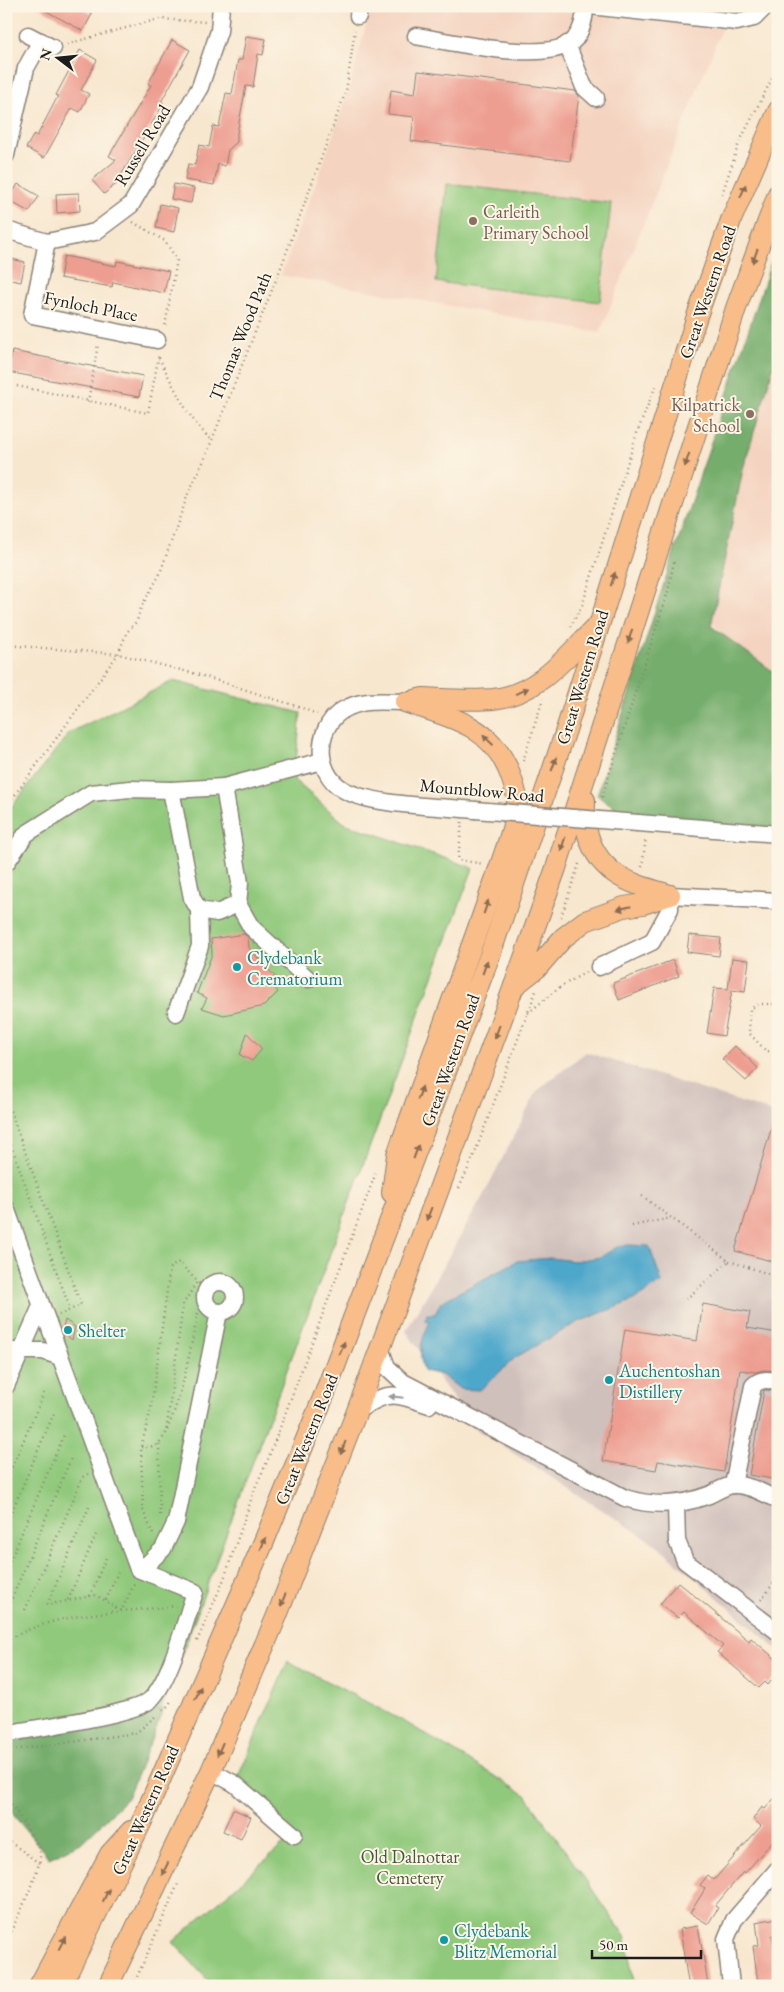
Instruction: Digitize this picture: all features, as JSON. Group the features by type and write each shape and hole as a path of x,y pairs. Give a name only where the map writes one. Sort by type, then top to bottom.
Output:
{"main road":[{"name":"Great Western Road","path":"61,1986 144,1817 300,1459 490,955 566,730 696,319 731,220 778,111"},
{"name":"Great Western Road","path":"108,1986 211,1772 276,1618 357,1412 514,986 584,781 736,308 778,194"},
{"path":"406,702 423,698 492,699 511,696 539,682 554,671 598,626"},
{"path":"386,1231 398,1155 500,866 512,829 517,800 505,763 494,745 482,734 448,715 406,702"},
{"path":"584,781 586,826 594,850 602,862 622,878 640,886 670,895"},
{"path":"514,986 537,968 563,938 585,922 624,907 643,904 670,895"},
{"path":"38,1986 110,1854 144,1817"}],"street":[{"name":"Russell Road","path":"6,230 47,242 94,232 131,205 200,87 219,31 221,6"},
{"path":"416,36 517,52 554,51 574,40 584,19 585,6"},
{"path":"590,6 736,22 754,18 766,6"},
{"path":"6,155 26,68 40,41"},
{"path":"567,44 584,87 596,98"},
{"name":"Fynloch Place","path":"47,242 32,315 101,328 158,348"},
{"path":"6,863 26,834 91,794 130,789 171,790 224,787 322,761 321,742 327,727 347,708 356,704 376,701 406,702"},
{"name":"Mountblow Road","path":"322,761 327,774 333,782 352,794 380,801 778,834"},
{"path":"224,787 240,882 238,904 251,927 308,979"},
{"path":"171,790 192,898 199,910 200,946 176,1013"},
{"path":"599,967 652,942 670,909 670,895 778,901"},
{"path":"199,910 217,913 238,904"},
{"path":"6,1208 138,1569 196,1592 165,1679 150,1700 122,1712 6,1734"},
{"path":"141,1570 163,1549 176,1522 207,1297"},
{"path":"6,1386 14,1351 44,1313"},
{"path":"380,1348 387,1366 403,1382 625,1498 640,1502 676,1505 692,1501 733,1485 756,1490 778,1500"},
{"path":"14,1351 43,1350 60,1357"},
{"path":"733,1485 753,1386 758,1381 778,1381"},
{"path":"357,1412 375,1399 392,1396 409,1398 476,1421"},
{"path":"676,1505 678,1541 685,1561 778,1632"},
{"path":"211,1772 235,1784 294,1835"},
{"path":"731,1986 726,1939 734,1920 778,1869"}],"path":[{"name":"Thomas Wood Path","path":"6,807 118,654 127,632 136,621 159,576 188,494 212,440 280,270 346,91 358,11"},
{"path":"40,41 160,19 220,23"},
{"path":"88,402 101,328"},
{"path":"158,348 193,420 212,440"},
{"path":"6,644 118,654 200,675 302,708 332,721"},
{"path":"462,823 458,860 500,866"},
{"path":"641,872 646,838"},
{"path":"526,1014 560,986 599,967"},
{"path":"778,1004 759,1004 750,1009 749,1034 766,1051 778,1052"},
{"path":"6,1111 10,1110 81,1305 70,1310 44,1313"},
{"path":"6,1132 70,1310"},
{"path":"642,1196 729,1261 778,1277"},
{"path":"632,1226 671,1218"},
{"path":"685,1300 729,1261"},
{"path":"163,1549 148,1526 143,1510 141,1447 151,1409 170,1268 178,1262 207,1297"},
{"path":"166,1433 183,1304 207,1297"},
{"path":"163,1549 160,1531 159,1444 166,1433 174,1413 198,1312 207,1297"},
{"path":"6,1481 44,1394"},
{"path":"197,1642 224,1579 255,1488 267,1462 291,1395"},
{"path":"6,1526 54,1413"},
{"path":"6,1570 64,1435"},
{"path":"141,1447 151,1447 159,1444"},
{"path":"6,1612 72,1456"},
{"path":"25,1610 83,1477 101,1468"},
{"path":"90,1507 47,1605 96,1595 121,1611"},
{"path":"68,1600 97,1532"},
{"path":"90,1596 107,1555"},
{"path":"121,1611 141,1570"},
{"path":"106,1600 118,1572"},
{"path":"751,1612 778,1577"},
{"path":"6,1641 46,1624 73,1616 178,1606 190,1609"},
{"path":"6,1751 136,1733 169,1704 173,1696"},
{"path":"6,1796 40,1851 39,1863 22,1909 6,1941"},
{"path":"6,1839 39,1863"}],"shaded area":[{"name":"Carleith Primary School","path":"371,6 519,6 722,28 600,333 281,275 350,86"},
{"name":"Kilpatrick School","path":"775,245 778,246 778,671 748,665 732,641 706,618 757,309"},
{"name":"Auchentoshan Distillery","path":"586,1052 778,1114 778,1650 657,1545 474,1428 406,1331 483,1196 537,1091"}],"green space":[{"path":"447,184 611,203 600,302 436,282"},
{"path":"778,242 778,351 743,469 711,626 778,675 778,834 638,823 597,795 664,583"},
{"path":"173,681 301,713 294,780 344,823 473,868 161,1710 6,1738 6,814 69,733"},
{"name":"Old Dalnottar Cemetery","path":"288,1661 405,1722 526,1795 625,1936 635,1986 213,1986 173,1942 294,1835 235,1784"},
{"path":"164,1709 127,1798 81,1843 49,1858 6,1806 6,1743"}],"water":[{"path":"629,1245 649,1246 662,1282 634,1300 578,1322 516,1357 480,1390 460,1389 442,1375 424,1371 421,1345 430,1321 425,1320 427,1314 435,1314 441,1302 517,1261 551,1258 574,1261 601,1257 617,1247"}],"building":[{"path":"37,6 77,6 92,14 83,31"},
{"path":"246,36 266,39 263,55 258,54 253,87 246,86 237,142 228,150 225,166 218,164 214,185 185,180 188,164 195,165 199,145 209,147 213,126 219,127 226,93 232,94 238,60 242,60"},
{"path":"172,40 190,50 161,102 164,103 120,177 122,179 104,194 92,180 116,160 109,156 151,85 148,84"},
{"path":"80,50 97,60 81,90 89,94 80,112 72,108 44,158 26,148 34,134 37,136"},
{"path":"418,71 575,91 579,96 570,161 411,141 414,117 388,114 391,90 415,94"},
{"path":"18,184 39,196 29,212 8,200"},
{"path":"174,184 194,188 191,203 171,199"},
{"path":"79,193 80,211 57,213 56,194"},
{"path":"160,204 178,208 174,232 156,228"},
{"path":"64,256 116,266 117,261 169,271 164,293 113,282 112,287 60,278"},
{"path":"6,258 25,262 21,282 6,279"},
{"path":"12,351 143,376 139,397 8,372"},
{"name":"Clydebank Crematorium","path":"244,934 248,937 249,948 277,979 272,984 278,992 264,1006 224,1015 202,1008 207,998 197,993 212,954 211,939"},
{"path":"689,935 721,938 719,956 687,952"},
{"path":"732,958 749,960 745,992 732,990 724,1036 707,1033 714,988 728,989"},
{"path":"673,960 679,976 619,1000 613,983"},
{"path":"247,1033 262,1049 252,1061 240,1055"},
{"path":"735,1046 758,1068 746,1081 722,1059"},
{"path":"775,1116 778,1117 778,1263 735,1251"},
{"path":"703,1304 750,1312 747,1328 778,1333 778,1371 764,1370 755,1372 740,1370 724,1472 658,1461 656,1470 603,1461 625,1329 697,1341"},
{"name":"Shelter","path":"65,1320 75,1327 72,1340 62,1332"},
{"path":"764,1390 778,1391 778,1480 749,1475"},
{"path":"678,1582 749,1641 751,1638 778,1661 778,1673 768,1685 765,1682 759,1688 717,1652 723,1646 684,1612 678,1618 660,1604"},
{"path":"778,1794 778,1835 745,1873 743,1872 715,1906 718,1908 708,1924 690,1913 705,1889 700,1885 708,1875 714,1880 761,1826 753,1819 762,1807 765,1809"},
{"path":"233,1809 251,1817 241,1839 223,1831"},
{"path":"777,1918 778,1934 772,1935 778,1970 778,1986 763,1986 763,1982 758,1983 753,1946 759,1945 756,1922"},
{"path":"698,1926 708,1986 689,1986 687,1976 680,1929"}],"place":[{"name":"Carleith Primary School","path":"473,221"},
{"name":"Kilpatrick School","path":"750,414"},
{"name":"Clydebank Crematorium","path":"237,967"},
{"name":"Shelter","path":"68,1330"},
{"name":"Auchentoshan Distillery","path":"609,1380"},
{"name":"Clydebank Blitz Memorial","path":"444,1940"}]}
